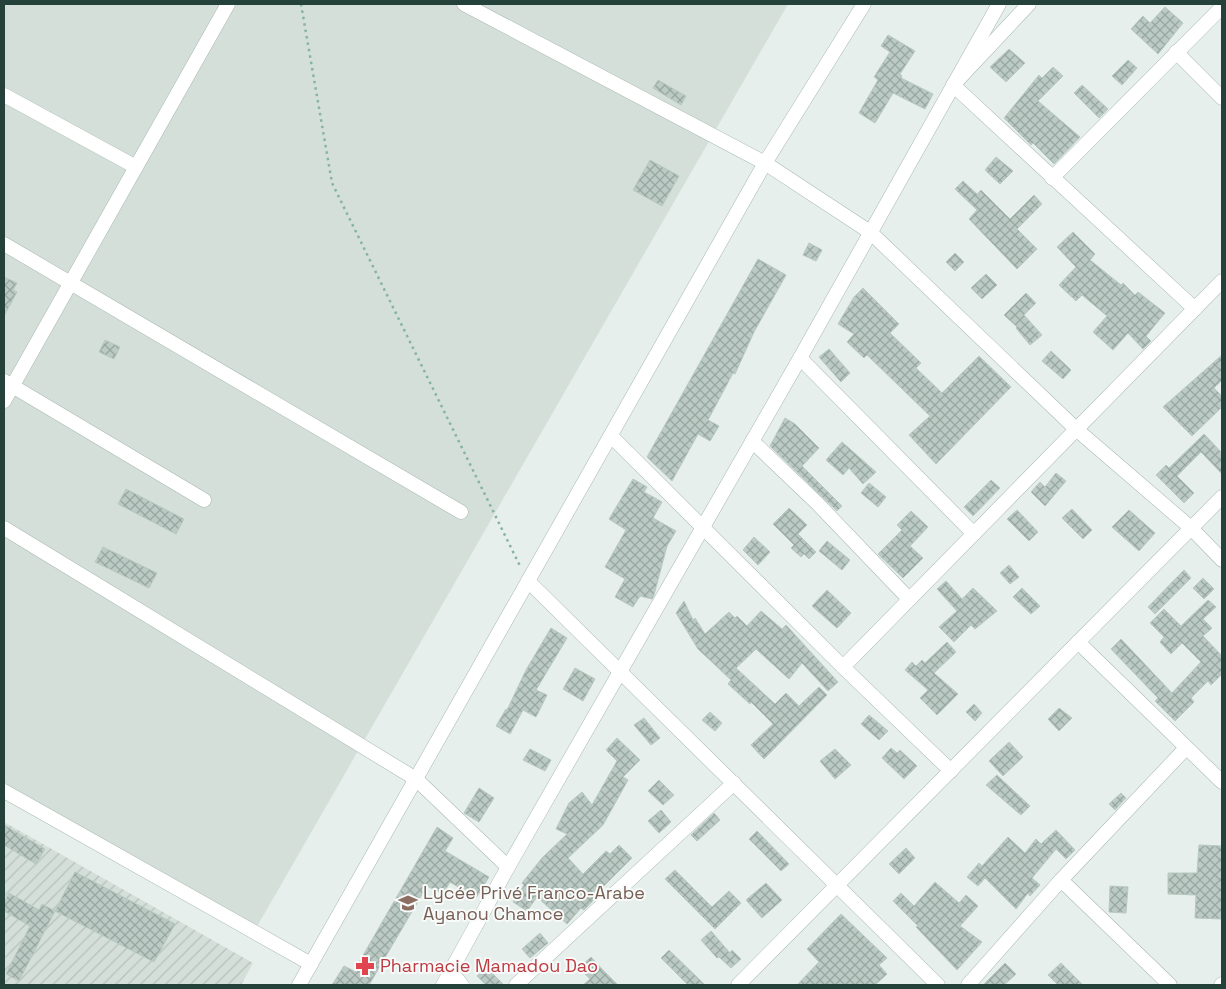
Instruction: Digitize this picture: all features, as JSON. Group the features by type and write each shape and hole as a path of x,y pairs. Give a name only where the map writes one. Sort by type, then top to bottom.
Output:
{"street":[{"path":"4,401 8,384 70,282 228,4"},
{"path":"464,4 765,163 870,232 1076,429 1191,528 1222,560"},
{"path":"299,985 765,163 864,4"},
{"path":"443,985 508,867 621,672 702,526 800,358 1000,4"},
{"path":"953,85 1029,4"},
{"path":"1052,178 1222,7"},
{"path":"1176,52 1222,98"},
{"path":"953,85 1194,309"},
{"path":"4,95 53,119 136,167"},
{"path":"4,244 461,512"},
{"path":"843,667 1222,281"},
{"path":"800,358 974,534"},
{"path":"8,384 204,500"},
{"path":"611,436 843,667 952,771"},
{"path":"752,441 817,503 909,599"},
{"path":"738,985 1222,497"},
{"path":"4,528 416,779 508,867"},
{"path":"528,581 938,985"},
{"path":"1078,642 1222,782"},
{"path":"968,985 1061,880 1186,748"},
{"path":"516,985 734,783"},
{"path":"4,791 311,964"},
{"path":"1061,880 1170,985"},
{"path":"451,972 462,985"}],"path":[{"path":"301,4 332,183 528,581"}],"shaded area":[{"path":"4,4 788,4 255,930 4,791"},
{"path":"4,822 253,963 241,985 4,985"}],"building":[{"path":"1165,7 1183,23 1158,54 1131,29 1143,16 1150,23"},
{"path":"888,35 915,51 900,74 901,78 933,94 925,109 893,93 875,123 859,113 878,80 874,77 890,52 881,46"},
{"path":"1009,49 1025,63 1006,82 990,67"},
{"path":"1128,60 1137,68 1122,85 1112,76"},
{"path":"1053,67 1063,76 1038,101 1080,137 1054,164 1033,143 1031,145 1004,118 1039,75 1042,78"},
{"path":"658,80 686,96 681,105 653,88"},
{"path":"1082,85 1108,109 1099,118 1074,93"},
{"path":"996,157 1013,171 1000,184 985,170"},
{"path":"650,160 679,176 662,206 633,190"},
{"path":"963,181 977,194 981,190 1010,219 1034,195 1042,204 1017,229 1037,249 1017,269 969,219 977,210 955,189"},
{"path":"1073,232 1095,254 1090,260 1121,285 1123,283 1135,295 1138,292 1165,313 1146,336 1151,341 1143,349 1128,333 1113,350 1093,332 1107,316 1082,295 1076,301 1059,285 1076,267 1057,247"},
{"path":"809,243 822,250 816,261 803,255"},
{"path":"955,253 964,262 955,271 946,262"},
{"path":"758,259 786,275 754,332 735,374 733,373 708,420 719,426 710,441 698,434 672,481 647,457"},
{"path":"986,274 997,285 982,299 971,288"},
{"path":"4,277 17,283 13,290 17,292 4,316"},
{"path":"863,288 899,324 890,333 921,363 916,368 942,393 979,356 1011,387 936,464 909,435 930,416 867,355 864,358 847,342 854,334 838,324 854,297"},
{"path":"1026,293 1036,303 1024,315 1042,335 1030,345 1017,327 1004,315"},
{"path":"105,340 120,347 114,359 99,352"},
{"path":"829,349 850,373 841,382 819,357"},
{"path":"1051,351 1071,370 1063,379 1042,361"},
{"path":"1222,355 1222,380 1214,388 1222,396 1222,407 1192,436 1163,407"},
{"path":"785,418 795,424 819,448 802,466 842,506 837,511 770,446"},
{"path":"1204,434 1222,453 1222,474 1201,452 1177,476 1194,493 1184,503 1156,475 1166,465 1169,468"},
{"path":"842,442 876,472 863,484 849,468 843,475 826,460"},
{"path":"1056,473 1066,481 1045,506 1031,492 1040,482 1045,487"},
{"path":"633,479 647,487 644,492 662,502 653,518 676,531 667,546 652,599 640,596 633,607 615,597 625,579 605,567 626,530 609,519"},
{"path":"991,480 1000,488 973,516 964,507"},
{"path":"869,483 886,497 878,507 861,493"},
{"path":"126,489 184,519 176,534 118,504"},
{"path":"789,508 807,525 798,534 816,552 809,559 804,554 801,557 791,548 794,545 773,524"},
{"path":"1072,509 1092,530 1083,539 1062,518"},
{"path":"1017,510 1038,532 1029,541 1007,519"},
{"path":"1129,510 1155,533 1139,551 1112,527"},
{"path":"911,511 928,527 910,546 923,558 903,578 878,554 902,530 897,525"},
{"path":"754,537 770,552 758,565 743,550"},
{"path":"827,541 850,560 842,570 819,551"},
{"path":"103,547 157,573 149,588 95,562"},
{"path":"1009,565 1019,577 1010,584 1000,573"},
{"path":"1184,570 1191,578 1155,614 1148,607"},
{"path":"1203,578 1214,589 1204,599 1193,588"},
{"path":"946,581 962,599 973,588 997,611 975,629 971,625 954,642 939,627 957,611 937,589"},
{"path":"1022,588 1040,606 1031,614 1013,597"},
{"path":"827,590 851,613 837,628 812,606"},
{"path":"1208,600 1216,607 1203,619 1212,628 1203,636 1222,656 1222,674 1211,685 1208,681 1191,698 1194,702 1175,721 1155,701 1158,698 1111,649 1121,639 1172,693 1201,662 1182,643 1171,654 1160,642 1164,637 1150,623 1164,609 1181,626"},
{"path":"684,601 693,620 695,618 705,634 729,612 735,618 737,616 747,626 761,611 782,629 786,625 838,682 828,691 802,663 789,679 756,649 736,668 775,704 786,693 799,706 819,687 827,695 764,759 751,745 773,724 751,702 750,704 728,684 731,680 698,649 676,613"},
{"path":"551,628 567,638 536,690 547,695 536,717 523,710 510,734 496,726 507,710 526,670"},
{"path":"947,642 956,652 934,673 958,694 937,715 920,698 928,690 905,670 912,662 916,666 922,660 925,663"},
{"path":"575,668 595,679 583,701 563,689"},
{"path":"974,704 982,713 975,721 966,712"},
{"path":"1059,708 1072,718 1059,731 1048,719"},
{"path":"710,712 722,723 715,731 702,720"},
{"path":"869,715 888,731 879,740 861,724"},
{"path":"644,718 660,738 651,745 634,725"},
{"path":"617,738 640,760 623,777 628,780 603,825 568,858 583,874 606,851 610,854 619,845 632,858 597,893 599,894 587,907 584,910 581,908 567,924 537,897 527,911 513,902 524,885 522,883 542,858 567,834 556,829 569,803 582,792 592,805 617,761 606,750"},
{"path":"1009,742 1023,757 1003,776 989,761"},
{"path":"891,748 897,753 900,750 917,766 904,779 882,758"},
{"path":"530,749 551,760 545,771 523,760"},
{"path":"835,749 851,765 835,779 820,761"},
{"path":"997,775 1030,806 1021,815 986,785"},
{"path":"659,780 674,795 663,805 648,791"},
{"path":"479,788 494,798 479,822 464,813"},
{"path":"1121,793 1126,798 1115,810 1109,804"},
{"path":"661,810 671,822 659,833 648,821"},
{"path":"714,813 720,820 697,841 691,835"},
{"path":"4,825 45,849 36,864 4,845"},
{"path":"437,827 453,838 445,851 489,877 476,898 450,882 443,894 427,886 369,985 332,985 344,966 354,971"},
{"path":"1056,830 1075,850 1066,859 1056,849 1032,878 1040,885 1030,896 1028,893 1016,909 985,878 978,886 967,877 979,863 982,866 1008,837 1025,853 1036,839 1041,844"},
{"path":"757,831 789,864 781,871 749,839"},
{"path":"1199,845 1222,846 1222,919 1195,918 1196,895 1168,894 1168,873 1197,873"},
{"path":"906,848 915,858 899,874 889,864"},
{"path":"675,870 712,907 729,891 741,903 715,929 665,879"},
{"path":"75,872 175,924 154,962 55,911"},
{"path":"935,882 959,903 966,895 978,906 960,926 982,942 957,970 893,901 901,893 914,906"},
{"path":"766,883 782,900 762,918 746,900"},
{"path":"1110,886 1128,887 1126,913 1109,912"},
{"path":"9,893 39,910 42,904 55,911 19,981 6,974 30,926 4,911 4,902"},
{"path":"841,914 887,958 879,965 887,974 875,985 797,985 819,962 807,949"},
{"path":"711,931 730,953 732,950 741,959 731,968 719,957 717,958 701,940"},
{"path":"540,933 548,943 530,958 522,949"},
{"path":"669,950 705,985 688,985 661,958"},
{"path":"591,957 618,985 583,985 590,979 579,968"},
{"path":"1005,963 1016,974 1004,985 983,985"},
{"path":"1061,963 1083,985 1058,985 1048,975"},
{"path":"486,967 504,985 486,985 477,976"}],"place":[{"name":"Lycée Privé Franco-Arabe Ayanou Chamce","path":"408,903"},
{"name":"Pharmacie Mamadou Dao","path":"365,966"}]}
